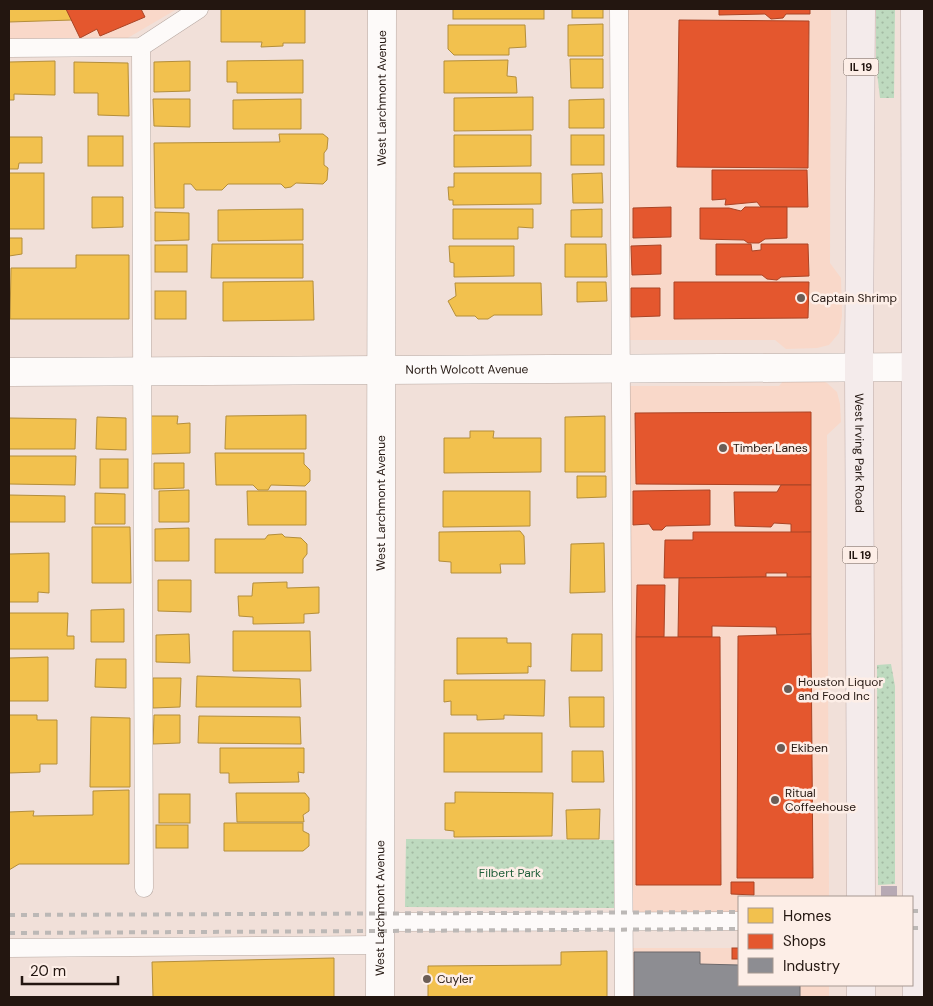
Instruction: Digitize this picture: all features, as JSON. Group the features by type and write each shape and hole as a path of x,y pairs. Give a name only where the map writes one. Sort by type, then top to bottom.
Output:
{"main road":[{"name":"West Irving Park Road","path":"861,9 859,368 862,896"},
{"path":"915,9 920,367 917,997"}],"street":[{"name":"West Larchmont Avenue","path":"380,997 382,9"},
{"name":"North Wolcott Avenue","path":"9,372 920,367"}],"lane":[{"path":"9,48 141,47 199,9"},
{"path":"619,9 624,997"},
{"path":"141,47 144,888"},
{"path":"9,948 623,921 738,921"}],"shaded area":[{"path":"9,9 177,9 126,39 9,41"},
{"path":"627,9 831,9 830,263 841,278 842,316 839,333 829,345 817,348 786,349 775,340 629,340"},
{"path":"786,378 817,378 827,383 837,392 840,404 841,422 827,435 829,896 738,896 738,921 623,921 621,386 779,386"},
{"path":"633,948 738,948 738,986 829,986 829,997 633,997"}],"green space":[{"path":"876,9 895,9 894,98 880,98 876,64"},
{"path":"891,664 895,686 895,884 878,885 877,665"},
{"name":"Filbert Park","path":"406,839 615,840 616,908 405,907"}],"building: Homes":[{"path":"9,9 66,9 72,20 9,22"},
{"path":"221,9 305,9 305,43 283,43 283,46 261,47 262,42 221,42"},
{"path":"453,9 544,9 544,19 453,19"},
{"path":"572,9 603,9 603,18 572,18"},
{"path":"603,24 603,56 568,56 568,25"},
{"path":"448,25 525,25 526,47 509,48 509,55 454,55 448,49"},
{"path":"570,59 603,59 603,88 571,88"},
{"path":"303,60 303,93 237,93 237,82 227,82 227,61"},
{"path":"508,60 507,76 516,77 517,93 444,93 444,61"},
{"path":"55,61 55,95 14,94 14,100 9,100 9,62"},
{"path":"190,61 190,91 154,92 154,62"},
{"path":"74,62 128,63 129,116 98,115 98,93 74,93"},
{"path":"533,97 533,130 454,131 454,98"},
{"path":"153,99 190,99 190,127 154,126"},
{"path":"301,99 301,129 233,129 233,100"},
{"path":"604,99 604,128 569,128 569,100"},
{"path":"279,134 323,134 328,138 327,149 324,153 324,165 328,168 327,180 323,184 296,183 291,187 285,188 281,184 228,184 222,190 196,190 191,184 184,184 184,208 155,208 154,143 280,142"},
{"path":"454,135 531,135 531,166 454,167"},
{"path":"571,135 604,135 604,165 571,165"},
{"path":"88,136 123,136 123,166 88,166"},
{"path":"9,137 42,137 42,163 19,163 18,169 9,169"},
{"path":"9,173 44,173 44,229 9,229"},
{"path":"454,173 541,173 541,204 453,205 453,200 449,200 448,187 454,187"},
{"path":"602,173 603,203 573,203 572,174"},
{"path":"92,197 123,197 123,227 92,228"},
{"path":"303,209 303,240 218,241 218,210"},
{"path":"453,209 533,209 533,228 518,227 518,239 453,239"},
{"path":"602,209 602,237 571,237 571,210"},
{"path":"155,212 189,213 189,240 155,241"},
{"path":"9,238 22,238 22,254 9,256"},
{"path":"212,244 303,244 303,278 211,278"},
{"path":"565,244 606,244 607,277 565,277"},
{"path":"155,245 187,245 187,272 155,272"},
{"path":"449,246 514,246 514,276 454,277 454,263 450,262"},
{"path":"76,255 129,255 129,319 10,319 11,268 76,268"},
{"path":"313,281 314,320 223,321 223,282"},
{"path":"577,282 606,282 607,301 577,302"},
{"path":"455,283 541,283 542,315 494,315 488,319 478,319 475,316 456,316 448,301 456,296"},
{"path":"155,291 186,291 186,319 155,319"},
{"path":"306,415 306,449 225,449 226,416"},
{"path":"151,416 178,416 177,424 190,423 190,453 151,454"},
{"path":"605,416 605,472 565,472 565,417"},
{"path":"97,417 126,418 126,450 96,449"},
{"path":"9,418 76,419 75,449 9,449"},
{"path":"470,431 494,431 493,438 541,438 541,472 444,473 444,438 470,438"},
{"path":"215,453 304,453 304,464 310,470 310,481 305,486 271,485 268,490 258,490 253,485 216,485"},
{"path":"9,456 76,456 75,485 9,484"},
{"path":"100,459 128,459 128,488 100,488"},
{"path":"154,463 184,463 184,488 154,489"},
{"path":"577,476 606,476 606,497 577,498"},
{"path":"189,490 189,522 159,522 159,491"},
{"path":"247,491 306,491 306,525 248,525"},
{"path":"443,491 530,491 530,526 443,527"},
{"path":"95,493 125,494 125,524 95,524"},
{"path":"9,495 65,496 65,522 9,522"},
{"path":"92,527 130,527 131,583 92,583"},
{"path":"189,528 189,561 155,561 155,529"},
{"path":"520,531 524,536 525,564 500,564 501,573 451,573 451,562 439,561 439,532"},
{"path":"282,534 285,537 301,538 307,544 307,554 303,559 303,573 215,573 215,539 265,539 268,535"},
{"path":"604,543 605,592 570,593 571,544"},
{"path":"49,553 49,593 38,592 38,602 9,602 9,554"},
{"path":"158,580 191,580 191,612 158,611"},
{"path":"287,582 287,588 319,587 319,613 304,614 304,623 253,624 253,617 239,616 238,596 252,596 253,583"},
{"path":"124,609 124,642 91,642 91,610"},
{"path":"9,613 68,613 67,636 74,636 74,649 9,649"},
{"path":"233,631 310,631 311,671 233,671"},
{"path":"189,634 190,663 156,662 156,635"},
{"path":"572,634 602,634 602,671 571,671"},
{"path":"457,638 507,638 507,643 531,643 531,667 528,666 528,673 457,674"},
{"path":"48,657 48,701 9,701 9,658"},
{"path":"96,659 126,659 126,688 95,687"},
{"path":"197,676 300,679 301,707 196,707"},
{"path":"153,678 181,678 180,707 153,708"},
{"path":"444,680 545,680 544,716 504,715 504,719 477,720 477,715 451,715 451,701 444,702"},
{"path":"569,697 604,697 604,727 570,727"},
{"path":"9,715 37,715 37,720 57,720 57,764 40,764 40,772 9,773"},
{"path":"154,715 180,715 180,743 153,744"},
{"path":"199,716 300,717 301,744 198,743"},
{"path":"91,717 130,718 130,787 90,787"},
{"path":"444,733 542,733 542,772 444,772"},
{"path":"220,748 304,748 304,773 298,772 299,782 229,783 229,773 220,773"},
{"path":"572,751 603,751 604,782 572,782"},
{"path":"129,790 129,864 19,864 9,870 9,812 34,811 33,816 93,815 93,791"},
{"path":"455,792 553,793 552,836 454,837 454,831 445,830 445,803 455,803"},
{"path":"236,793 305,793 309,798 309,811 303,815 304,822 237,822"},
{"path":"159,794 190,794 190,823 159,823"},
{"path":"600,809 599,839 567,839 566,810"},
{"path":"224,823 303,823 303,831 309,834 309,846 303,851 224,851"},
{"path":"156,825 188,825 188,848 156,848"},
{"path":"607,951 607,997 428,997 428,966 561,965 561,952"},
{"path":"334,958 334,997 153,997 152,962"}],"building: Shops":[{"path":"66,9 141,9 145,17 100,36 97,29 80,38"},
{"path":"719,9 810,9 810,14 786,14 783,18 771,19 765,14 719,15"},
{"path":"679,20 809,21 808,168 677,167"},
{"path":"712,170 807,170 808,207 761,207 757,202 725,205 726,199 712,200"},
{"path":"671,207 671,237 633,238 633,208"},
{"path":"745,207 787,207 787,238 765,239 759,243 748,243 744,240 700,239 700,208 729,208 741,211"},
{"path":"716,244 751,244 752,251 761,250 761,244 808,244 809,276 781,277 777,280 767,279 762,275 716,275"},
{"path":"661,245 661,274 632,275 631,246"},
{"path":"674,282 809,282 808,318 674,319"},
{"path":"631,288 660,288 660,316 631,317"},
{"name":"Timber Lanes","path":"811,412 811,485 636,484 635,413"},
{"path":"781,485 811,485 811,532 791,533 791,524 774,523 771,527 735,526 734,492 777,492"},
{"path":"710,490 710,525 666,526 662,530 653,530 649,524 633,525 633,491"},
{"path":"693,532 811,532 811,577 787,578 787,573 766,573 766,577 664,578 665,540 693,540"},
{"path":"811,577 811,634 777,635 776,627 712,626 712,637 678,637 679,578"},
{"path":"637,585 665,585 664,637 636,637"},
{"path":"811,634 813,878 737,878 738,636"},
{"path":"636,637 720,637 721,885 636,885"},
{"path":"731,882 754,882 754,895 731,894"},
{"path":"732,948 738,948 738,959 732,959"}],"building: Industry":[{"path":"634,952 700,952 700,964 738,965 738,986 800,986 800,997 634,997"}],"building: Other":[{"path":"881,886 897,886 897,896 881,896"}],"railway":[{"path":"913,911 924,911"},
{"path":"9,915 738,912"},
{"path":"913,928 924,928"},
{"path":"9,933 738,929"}],"place":[{"name":"Captain Shrimp","path":"801,298"},
{"name":"Timber Lanes","path":"723,448"},
{"name":"Houston Liquor and Food Inc","path":"788,689"},
{"name":"Ekiben","path":"781,748"},
{"name":"Ritual Coffeehouse","path":"775,800"},
{"name":"Cuyler","path":"427,979"}]}
